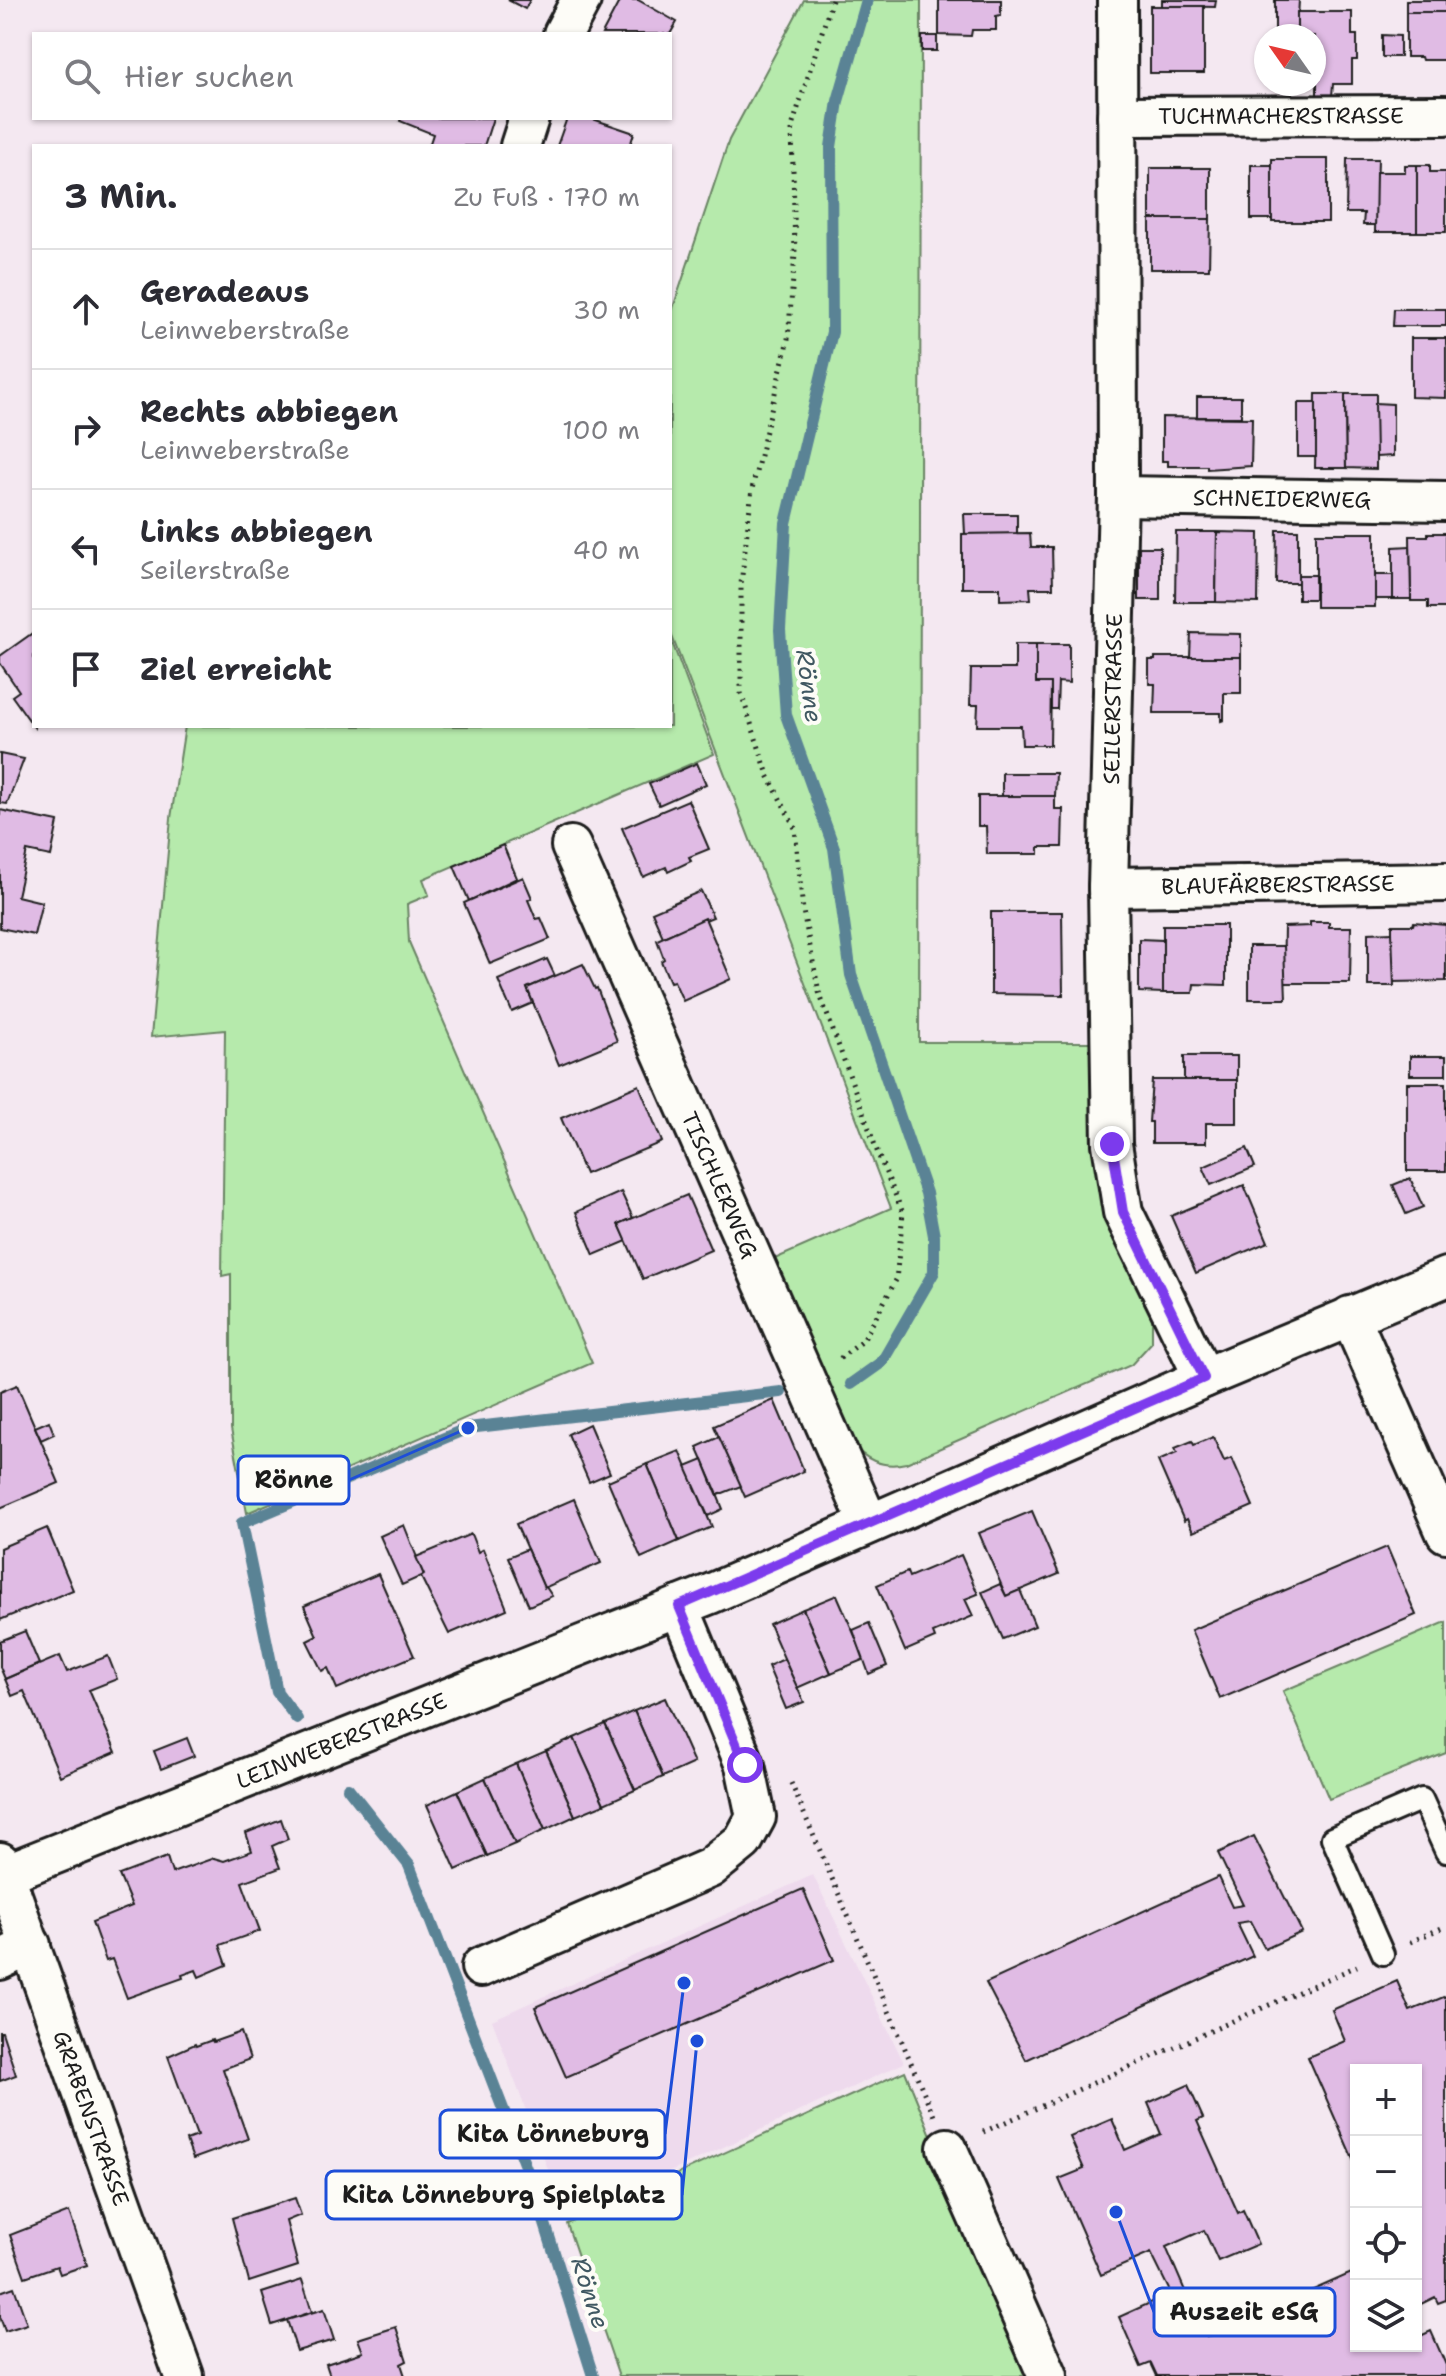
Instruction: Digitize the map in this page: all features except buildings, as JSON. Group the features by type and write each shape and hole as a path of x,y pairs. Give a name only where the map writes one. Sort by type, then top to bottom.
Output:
{"street":[{"path":"564,32 581,0"},
{"name":"SEILERSTRASSE","path":"1117,0 1118,496 1108,887 1112,1144 1123,1212 1204,1378"},
{"name":"TUCHMACHERSTRASSE","path":"1117,116 1446,115"},
{"path":"521,144 528,120"},
{"name":"SCHNEIDERWEG","path":"1118,496 1446,501"},
{"name":"TISCHLERWEG","path":"571,846 869,1524"},
{"name":"BLAUFÄRBERSTRASSE","path":"1108,887 1446,882"},
{"name":"LEINWEBERSTRASSE","path":"2,1868 679,1606 1204,1378 1446,1277"},
{"path":"1350,1316 1446,1533"},
{"path":"481,1967 710,1868 743,1841 756,1817 745,1765 679,1606"},
{"name":"GRABENSTRASSE","path":"2,1868 16,1952 184,2376"},
{"path":"947,2148 1048,2376"}],"lane":[{"path":"1383,1954 1332,1838 1422,1799 1446,1852"}],"path":[{"path":"805,1384 863,1341 896,1280 903,1213 819,992 803,911 795,828 768,775 741,693 741,584 752,489 788,339 795,254 792,127 832,0"},
{"path":"791,1782 947,2148 1446,1926"}],"shaded area":[{"path":"813,1875 904,2063 567,2220 492,2020"}],"green space":[{"path":"804,0 921,0 919,1042 1097,1042 1098,1185 1152,1308 1152,1342 1131,1365 897,1465 874,1461 848,1441 770,1261 891,1208 672,636 672,311 729,140"},
{"path":"672,642 714,754 423,879 429,895 407,904 409,942 592,1363 247,1513 231,1429 231,1274 222,1276 225,1030 151,1037 171,818 185,728 672,728"},
{"path":"1446,1622 1446,1753 1329,1799 1283,1691"},
{"path":"905,2071 1028,2374 619,2376 567,2224"}],"waterway":[{"name":"Rönne","path":"851,1384 882,1362 934,1272 934,1236 926,1193 851,975 834,848 786,715 780,630 786,523 832,332 831,147 838,101 867,0"},
{"name":"Rönne","path":"297,1719 277,1692 242,1523 468,1428 781,1392"},
{"name":"Rönne","path":"348,1788 409,1865 535,2192 593,2376"}],"place":[{"name":"Rönne","path":"468,1428"},
{"name":"Kita Lönneburg","path":"684,1983"},
{"name":"Kita Lönneburg Spielplatz","path":"697,2041"},
{"name":"Auszeit eSG","path":"1116,2212"}],"route":[{"path":"745,1765 679,1606 1204,1378 1123,1212 1112,1144"}]}
